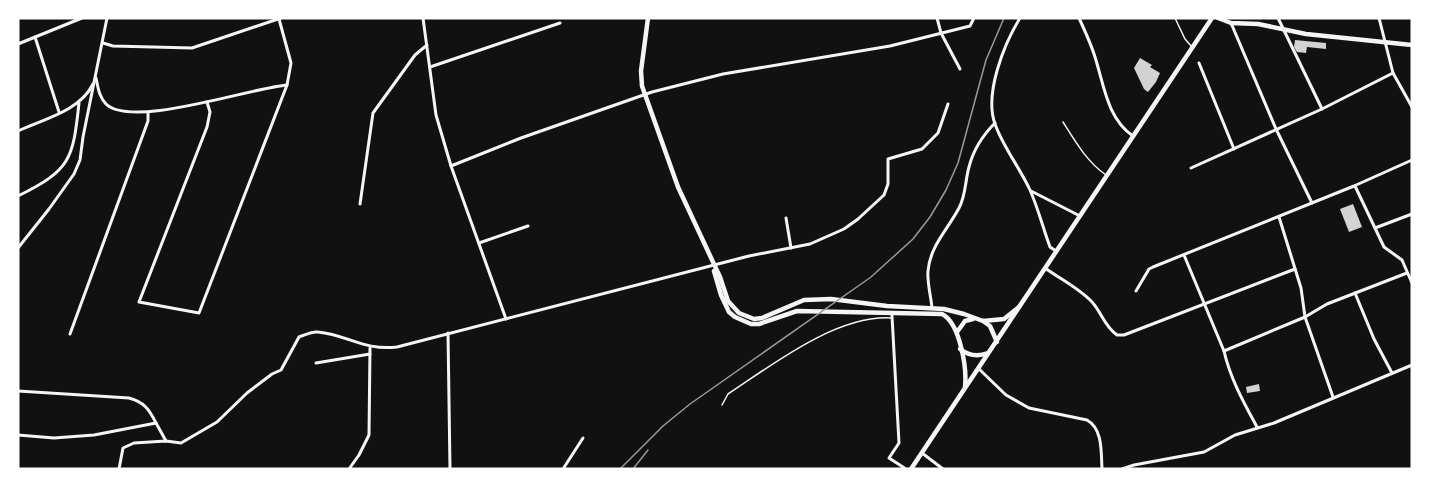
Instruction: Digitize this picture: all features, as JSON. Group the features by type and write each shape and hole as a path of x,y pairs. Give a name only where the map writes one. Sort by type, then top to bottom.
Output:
{"main road":[{"path":"648,18 641,71 644,94 678,187 733,308 754,319 762,318 804,300 831,299 887,306 933,308 964,314 983,321 1005,319 1021,306"},
{"path":"908,469 922,453 979,369 1212,18"},
{"path":"1218,18 1231,23 1258,24 1283,30 1412,45"},
{"path":"1249,18 1258,24"},
{"path":"713,266 725,306 735,317 751,324 759,324 797,311 933,313 947,317 957,332 965,368 965,389"},
{"path":"957,332 965,321 973,319"},
{"path":"983,321 990,326 997,342"},
{"path":"960,349 971,355 980,356 990,352"}],"street":[{"path":"18,44 82,18"},
{"path":"18,248 74,174 80,160 107,18"},
{"path":"102,43 113,46 192,48 280,18 291,63 287,85 199,313 139,302 207,127 210,112 207,102"},
{"path":"423,18 436,115 506,319"},
{"path":"937,18 941,33 960,69"},
{"path":"452,166 521,138 644,94 723,74 891,46 970,26 974,18"},
{"path":"1020,18 1009,39 996,76 993,106 995,123 1030,191 1050,247 1057,251"},
{"path":"1079,18 1112,111 1118,122 1133,136"},
{"path":"1278,18 1322,109"},
{"path":"1379,18 1393,73 1412,107"},
{"path":"430,67 560,23"},
{"path":"1231,23 1276,129 1312,203"},
{"path":"35,37 59,112"},
{"path":"360,204 373,113 415,55 427,45"},
{"path":"1199,63 1234,149"},
{"path":"1191,168 1322,109 1393,73"},
{"path":"18,130 79,103 89,92 96,76"},
{"path":"96,76 100,95 106,104 120,112 148,112 287,85"},
{"path":"18,196 46,182 70,156 75,142 79,103"},
{"path":"118,469 123,448 134,443 166,441 182,443 217,422 247,393 281,370 299,337 315,331 370,348 398,347 713,266 810,244 844,229 884,195 888,184 888,159 922,149 938,133 948,104"},
{"path":"70,334 148,121 148,112"},
{"path":"933,308 928,270 933,253 940,237 958,209 965,192 969,166 977,147 995,123"},
{"path":"1136,291 1149,269 1354,186 1412,160"},
{"path":"1354,186 1384,247 1402,260 1412,283"},
{"path":"1030,191 1080,216"},
{"path":"1375,228 1412,214"},
{"path":"1279,217 1300,288 1305,317 1333,397"},
{"path":"786,218 791,248"},
{"path":"479,243 528,226"},
{"path":"1184,255 1224,351 1227,364 1257,428"},
{"path":"1045,268 1089,299 1100,312 1105,325 1117,335 1124,335 1295,269"},
{"path":"1224,351 1305,317 1327,304 1407,273"},
{"path":"1354,293 1392,373"},
{"path":"892,317 899,443 889,458 908,469"},
{"path":"448,333 450,469"},
{"path":"349,469 369,435 370,348"},
{"path":"316,363 370,354"},
{"path":"1122,469 1204,452 1234,435 1274,423 1412,365"},
{"path":"979,369 1006,395 1029,408 1087,420 1093,424 1098,430 1102,469"},
{"path":"18,390 129,398 142,402 150,411 166,441"},
{"path":"18,435 54,438 84,436 156,423"},
{"path":"563,469 584,438"},
{"path":"922,453 943,469"}],"lane":[{"path":"1175,18 1185,39 1192,47"},
{"path":"1063,122 1075,142 1093,164 1107,175"},
{"path":"722,405 729,394 800,346 857,322 892,317"}],"building":[{"path":"1295,40 1326,43 1326,49 1307,47 1306,53 1297,52 1294,47"},
{"path":"1140,58 1160,73 1148,92 1144,89 1134,68"},
{"path":"1353,204 1362,227 1349,232 1340,209"},
{"path":"1259,384 1260,391 1247,393 1246,387"}],"railway":[{"path":"620,469 663,426 690,404 871,277 913,239 930,217 946,190 958,163 986,60 1004,18"},
{"path":"633,469 648,450"}]}
